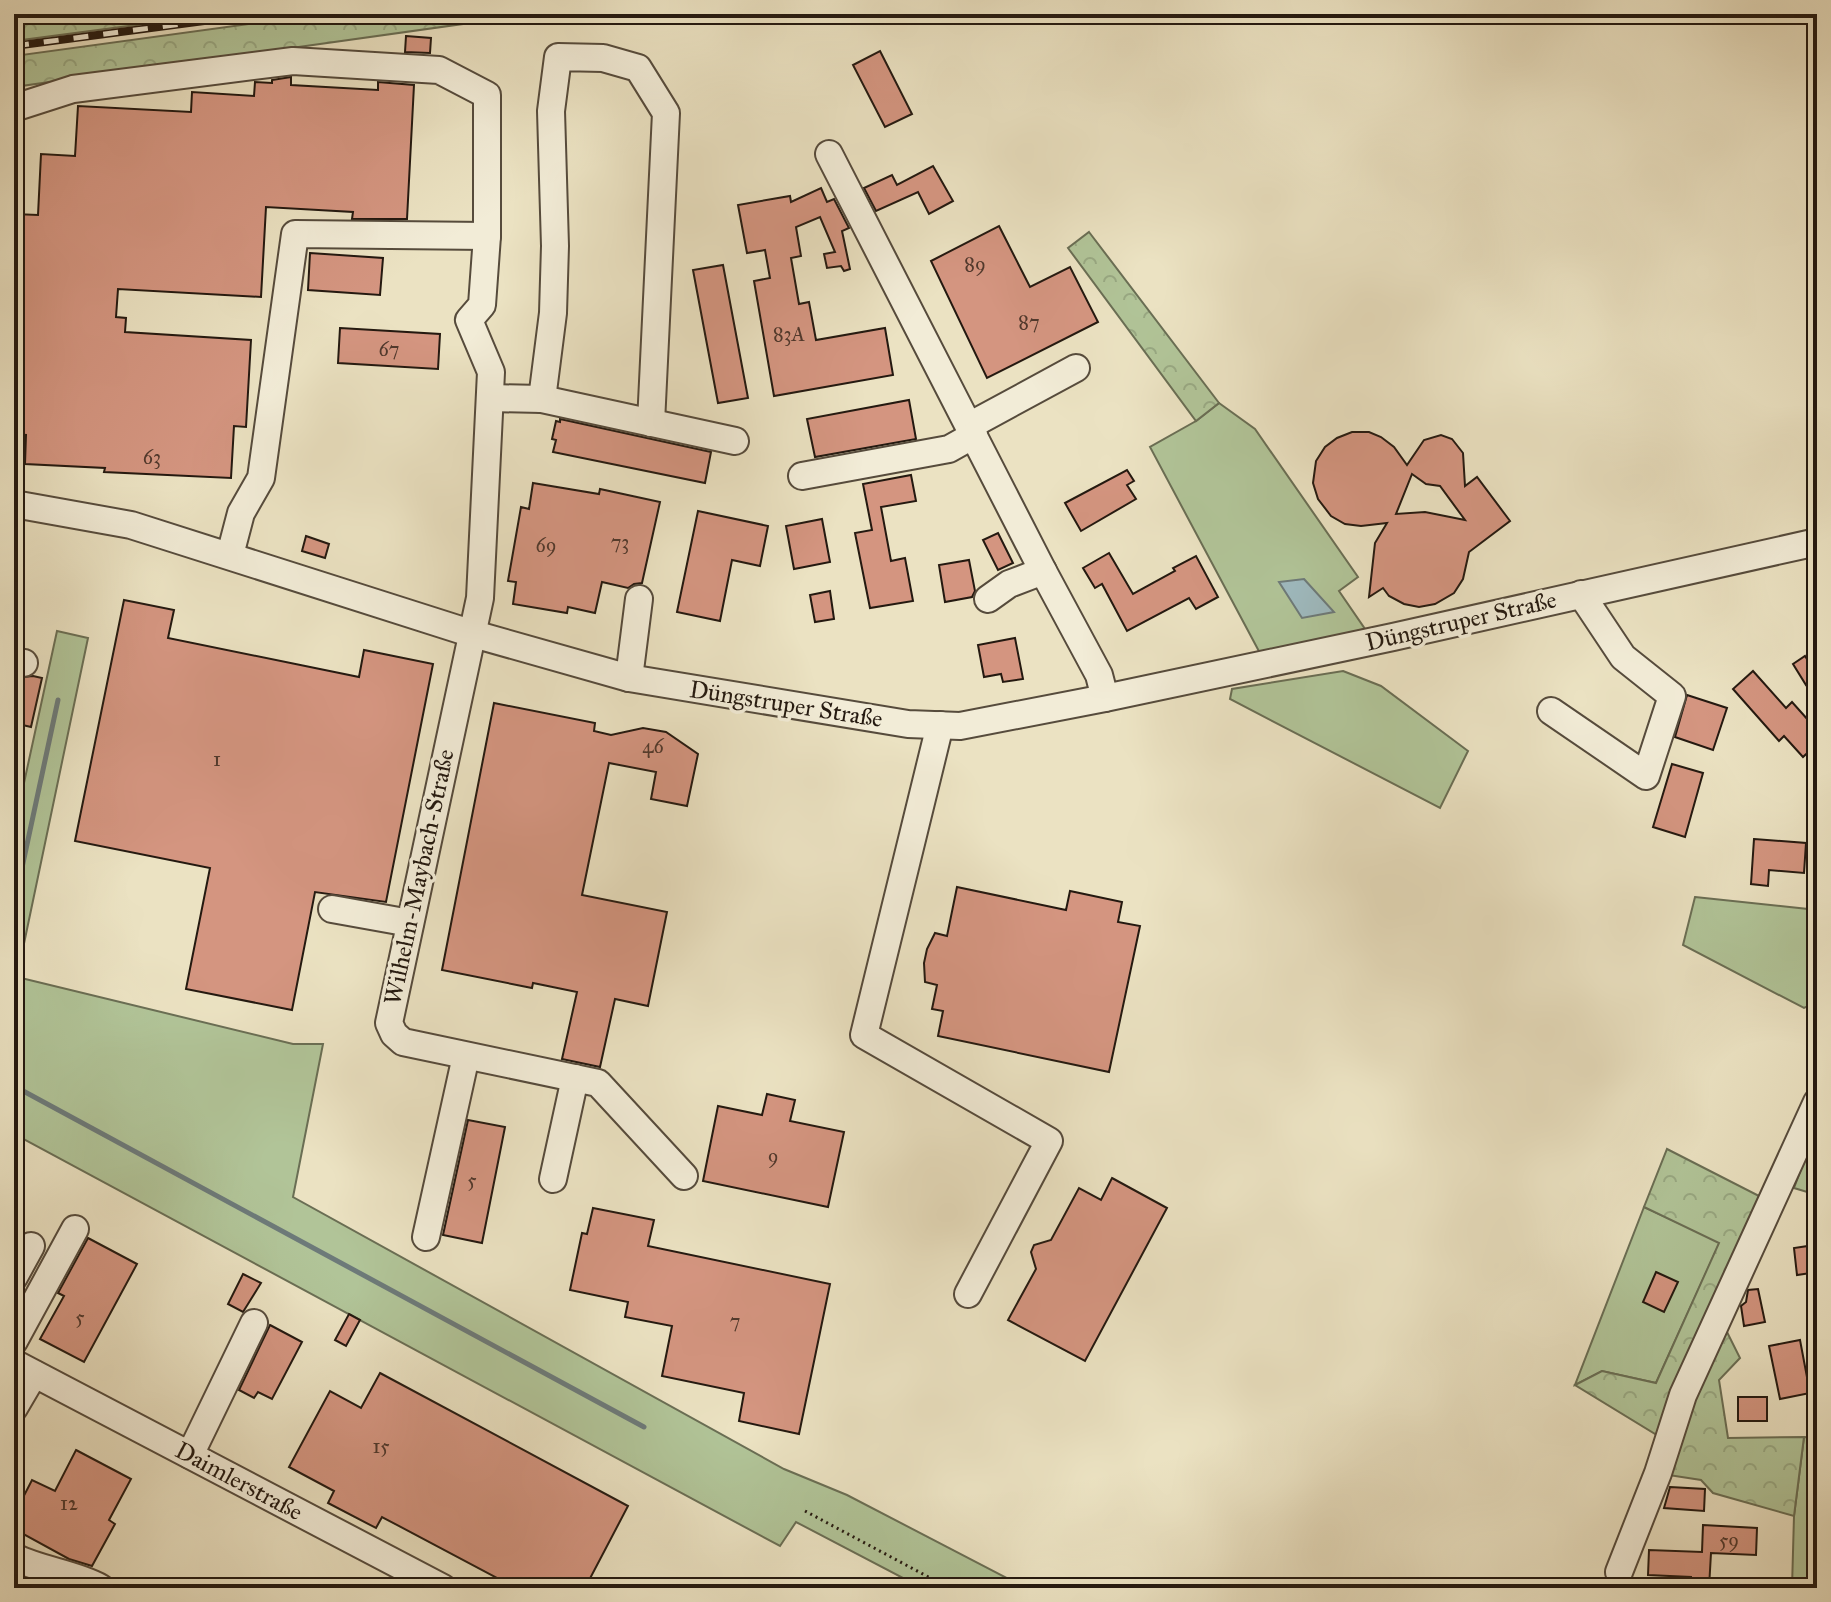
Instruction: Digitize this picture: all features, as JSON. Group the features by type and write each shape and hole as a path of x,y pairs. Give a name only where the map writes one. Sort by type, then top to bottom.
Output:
{"street":[{"path":"542,399 553,313 555,246 551,111 558,57 603,58 638,68 666,113 651,423"},
{"path":"14,108 73,89 293,61 439,70 487,95 487,236 482,305 469,320 491,372 480,598 470,633"},
{"path":"829,154 1099,675 1105,698"},
{"path":"230,555 241,513 261,478 295,234 487,236"},
{"path":"802,476 949,449 972,431 1076,368"},
{"path":"490,398 542,399 735,441"},
{"name":"Düngstruper Straße","path":"14,504 131,525 470,633 629,678 908,724 960,726 1105,698 1817,542"},
{"path":"988,599 1009,584 1043,571"},
{"path":"1551,711 1646,776 1672,696 1623,657 1581,594"},
{"path":"629,678 639,599"},
{"name":"Wilhelm-Maybach-Straße","path":"470,633 389,1023 394,1034 403,1042 598,1083 684,1176"},
{"path":"940,725 864,1035 1049,1141 968,1294"},
{"path":"332,909 410,923"},
{"path":"426,1237 466,1056"},
{"path":"553,1179 575,1078"},
{"path":"1619,1572 1658,1473 1683,1395 1817,1102"},
{"path":"14,1341 75,1229"},
{"path":"14,1277 31,1246"},
{"path":"190,1455 254,1323"},
{"name":"Daimlerstraße","path":"14,1408 24,1368 443,1588"},
{"path":"14,1557 25,1563 85,1579 101,1588"}],"path":[{"path":"805,1511 949,1588"}],"green space":[{"path":"14,14 220,14 14,41"},
{"path":"323,14 534,14 14,87 14,56"},
{"path":"1089,232 1219,403 1196,421 1068,248"},
{"path":"1219,403 1255,429 1358,577 1339,591 1365,629 1261,655 1150,447 1196,421"},
{"path":"57,631 88,638 17,977 293,1044 323,1044 293,1197 784,1469 847,1495 1026,1588 922,1588 796,1522 780,1546 14,1134 14,829"},
{"path":"1343,671 1381,686 1468,751 1440,808 1230,699 1232,689"},
{"path":"1695,897 1817,910 1817,1002 1804,1008 1683,945"},
{"path":"1817,1114 1817,1195 1794,1188 1810,1145"},
{"path":"1667,1149 1763,1198 1665,1440 1575,1385 1602,1371 1656,1383 1719,1243 1644,1207"},
{"path":"1644,1207 1720,1242 1656,1383 1602,1371 1575,1385"},
{"path":"1722,1322 1740,1358 1719,1380 1728,1438 1804,1437 1794,1516 1713,1493 1701,1480 1662,1474"},
{"path":"1804,1437 1817,1438 1817,1588 1792,1588 1794,1516"}],"water":[{"path":"1304,579 1334,612 1302,618 1279,582"}],"building":[{"path":"406,36 431,38 430,53 405,52"},
{"path":"880,51 912,114 885,127 853,65"},
{"path":"291,77 291,85 378,90 378,82 414,85 407,219 352,219 353,212 266,207 261,297 118,289 116,317 126,318 125,332 251,340 246,427 234,426 231,478 104,472 105,468 25,464 26,435 14,434 14,214 38,215 41,154 75,156 78,106 191,112 192,92 254,96 255,82 272,83 272,80"},
{"path":"933,166 953,201 929,214 918,192 876,211 864,188 892,175 897,185"},
{"path":"821,188 827,202 834,199 849,228 842,231 850,269 844,271 841,266 827,268 824,254 835,252 820,217 796,227 801,256 791,258 799,304 809,302 816,340 885,328 893,375 774,396 754,281 770,278 765,250 747,253 738,205 790,196 791,202"},
{"path":"999,226 1030,287 1070,267 1098,322 987,378 931,261"},
{"path":"310,253 383,258 380,295 308,290"},
{"path":"723,265 748,398 718,403 693,270"},
{"path":"340,328 440,334 438,369 338,363"},
{"path":"909,400 916,439 815,457 807,419"},
{"path":"560,419 711,452 705,483 553,452 556,440 552,439 556,421 560,422"},
{"path":"1352,432 1369,432 1394,447 1407,465 1424,440 1441,435 1452,439 1463,453 1465,486 1477,477 1510,521 1469,552 1463,579 1454,593 1435,604 1419,607 1404,604 1389,596 1383,588 1369,597 1375,543 1387,523 1345,524 1331,516 1318,499 1313,483 1316,461 1325,447","holes":["1412,474 1426,484 1440,486 1465,520 1425,512 1396,514"]},
{"path":"1127,470 1134,481 1127,485 1136,499 1081,531 1065,503"},
{"path":"911,475 916,501 881,507 891,561 905,558 913,601 870,608 855,533 872,530 863,484"},
{"path":"533,483 599,494 600,489 660,502 642,583 628,588 602,582 595,613 568,607 567,613 513,604 516,582 508,581 521,507 529,509"},
{"path":"698,511 768,526 760,566 732,560 720,621 677,612"},
{"path":"822,519 830,562 794,569 786,526"},
{"path":"998,533 1013,563 998,570 983,540"},
{"path":"306,536 329,544 325,558 302,551"},
{"path":"1109,553 1133,594 1196,556 1218,597 1196,609 1189,598 1127,631 1102,584 1095,588 1083,568"},
{"path":"969,560 975,591 972,597 945,602 939,565"},
{"path":"830,591 834,619 815,622 810,595"},
{"path":"124,600 174,610 168,638 359,677 364,650 433,664 386,902 315,892 292,1010 186,989 210,868 75,841"},
{"path":"1015,638 1023,679 1003,682 1001,674 984,677 978,645"},
{"path":"1805,656 1817,675 1806,685 1793,664"},
{"path":"1753,671 1786,708 1792,702 1817,730 1817,744 1803,757 1784,736 1779,741 1733,689"},
{"path":"14,678 42,678 31,727 14,723"},
{"path":"1687,695 1727,708 1713,750 1675,737"},
{"path":"494,703 595,723 594,731 611,735 643,728 666,732 698,754 687,806 651,799 656,772 609,763 582,895 667,912 648,1006 615,999 600,1067 562,1059 577,992 533,983 532,988 442,970"},
{"path":"1672,764 1703,773 1685,837 1653,827"},
{"path":"1754,839 1806,843 1804,873 1769,870 1768,886 1751,884"},
{"path":"957,887 1066,910 1070,891 1122,902 1118,922 1140,926 1109,1072 938,1036 943,1011 932,1009 937,985 925,982 924,963 935,933 947,936"},
{"path":"767,1094 795,1100 790,1121 844,1132 828,1207 703,1181 718,1106 762,1115"},
{"path":"468,1120 505,1127 482,1243 443,1235"},
{"path":"1112,1178 1167,1208 1085,1361 1008,1320 1036,1269 1031,1252 1034,1245 1051,1240 1079,1188 1101,1200"},
{"path":"593,1208 654,1220 648,1246 830,1284 799,1434 739,1421 744,1393 662,1376 672,1326 625,1317 628,1302 570,1290 582,1233 587,1234"},
{"path":"88,1238 137,1264 84,1362 40,1339 64,1296 58,1293"},
{"path":"1808,1246 1811,1273 1797,1275 1794,1248"},
{"path":"1656,1272 1678,1282 1664,1312 1643,1302"},
{"path":"243,1274 261,1283 243,1312 228,1304"},
{"path":"1758,1289 1765,1322 1744,1326 1741,1306 1746,1302 1748,1290"},
{"path":"349,1314 360,1320 346,1346 335,1340"},
{"path":"270,1325 302,1342 272,1399 258,1392 254,1398 239,1390"},
{"path":"1800,1340 1810,1393 1780,1399 1769,1346"},
{"path":"380,1373 628,1506 585,1588 516,1588 382,1517 376,1528 328,1503 334,1491 289,1467 330,1391 361,1408"},
{"path":"1738,1397 1767,1397 1767,1421 1738,1421"},
{"path":"76,1450 131,1479 109,1520 115,1524 92,1566 69,1559 14,1529 14,1515 32,1480 55,1491"},
{"path":"1670,1487 1705,1489 1704,1511 1664,1508"},
{"path":"1703,1525 1757,1528 1756,1555 1711,1553 1709,1588 1691,1588 1691,1577 1648,1575 1649,1550 1702,1552"}],"waterway":[{"path":"14,905 58,700"},
{"path":"14,1086 644,1427"}],"railway":[{"path":"14,46 257,14"}]}
